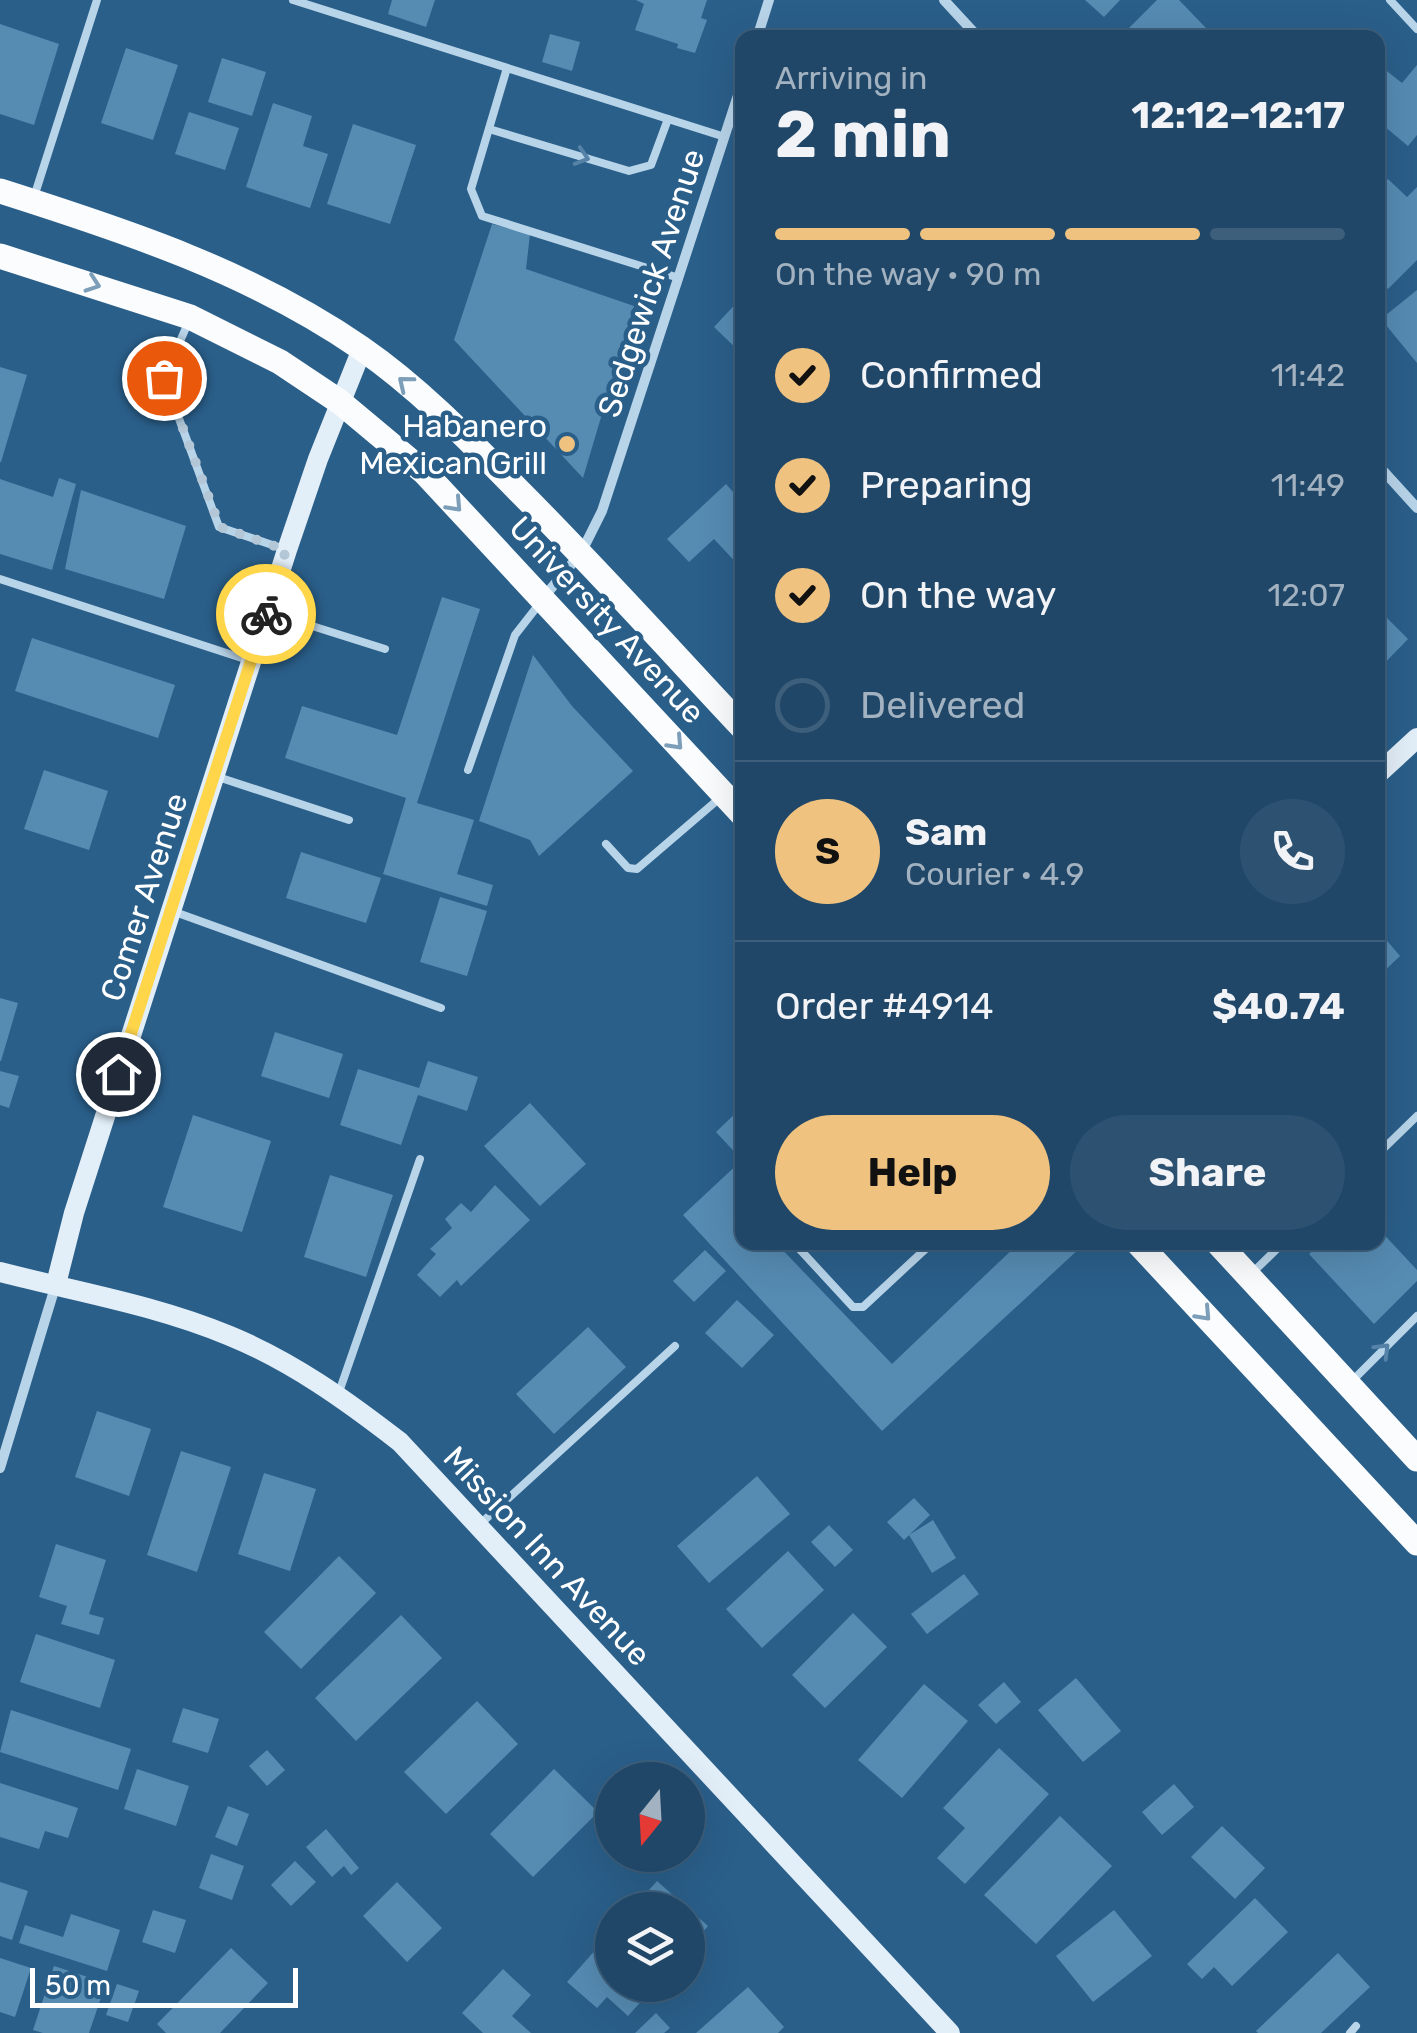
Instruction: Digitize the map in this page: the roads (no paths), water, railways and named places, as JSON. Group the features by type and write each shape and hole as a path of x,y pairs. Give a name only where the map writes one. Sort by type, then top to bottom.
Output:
{"main road":[{"name":"University Avenue","path":"0,192 134,234 230,274 362,349 444,415 581,553 735,720"},
{"name":"University Avenue","path":"0,256 190,317 280,362 340,402 425,472 735,806"},
{"name":"Comer Avenue","path":"56,1284 74,1214 286,550 362,349"},
{"path":"1385,768 1417,738"},
{"path":"1145,1250 1417,1543"},
{"path":"1223,1250 1417,1459"},
{"name":"Mission Inn Avenue","path":"0,1272 106,1295 228,1335 338,1394 400,1442 950,2033"}],"street":[{"path":"760,30 769,0"},
{"path":"944,0 971,30"},
{"name":"Sedgewick Avenue","path":"542,599 581,553 602,511 735,105"},
{"path":"1385,474 1417,508"},
{"name":"Comer Avenue","path":"0,1468 56,1284"}],"lane":[{"path":"33,202 98,0"},
{"path":"292,0 725,137"},
{"path":"1390,0 1417,29"},
{"path":"507,68 471,189 482,216 679,278"},
{"path":"489,129 629,172 651,165 668,119"},
{"path":"190,317 164,378 220,527 286,550"},
{"path":"0,579 251,661"},
{"path":"468,770 515,634 542,599"},
{"path":"267,612 386,649"},
{"path":"214,776 349,820"},
{"path":"606,844 628,868 637,869 724,794"},
{"path":"171,910 441,1008"},
{"path":"1385,1147 1417,1116"},
{"path":"338,1394 420,1160"},
{"path":"800,1250 853,1306 863,1306 925,1250"},
{"path":"1248,1277 1276,1250"},
{"path":"1348,1385 1417,1316"},
{"path":"478,1526 674,1346"}],"place":[{"name":"Habanero Mexican Grill","path":"567,444"}]}
